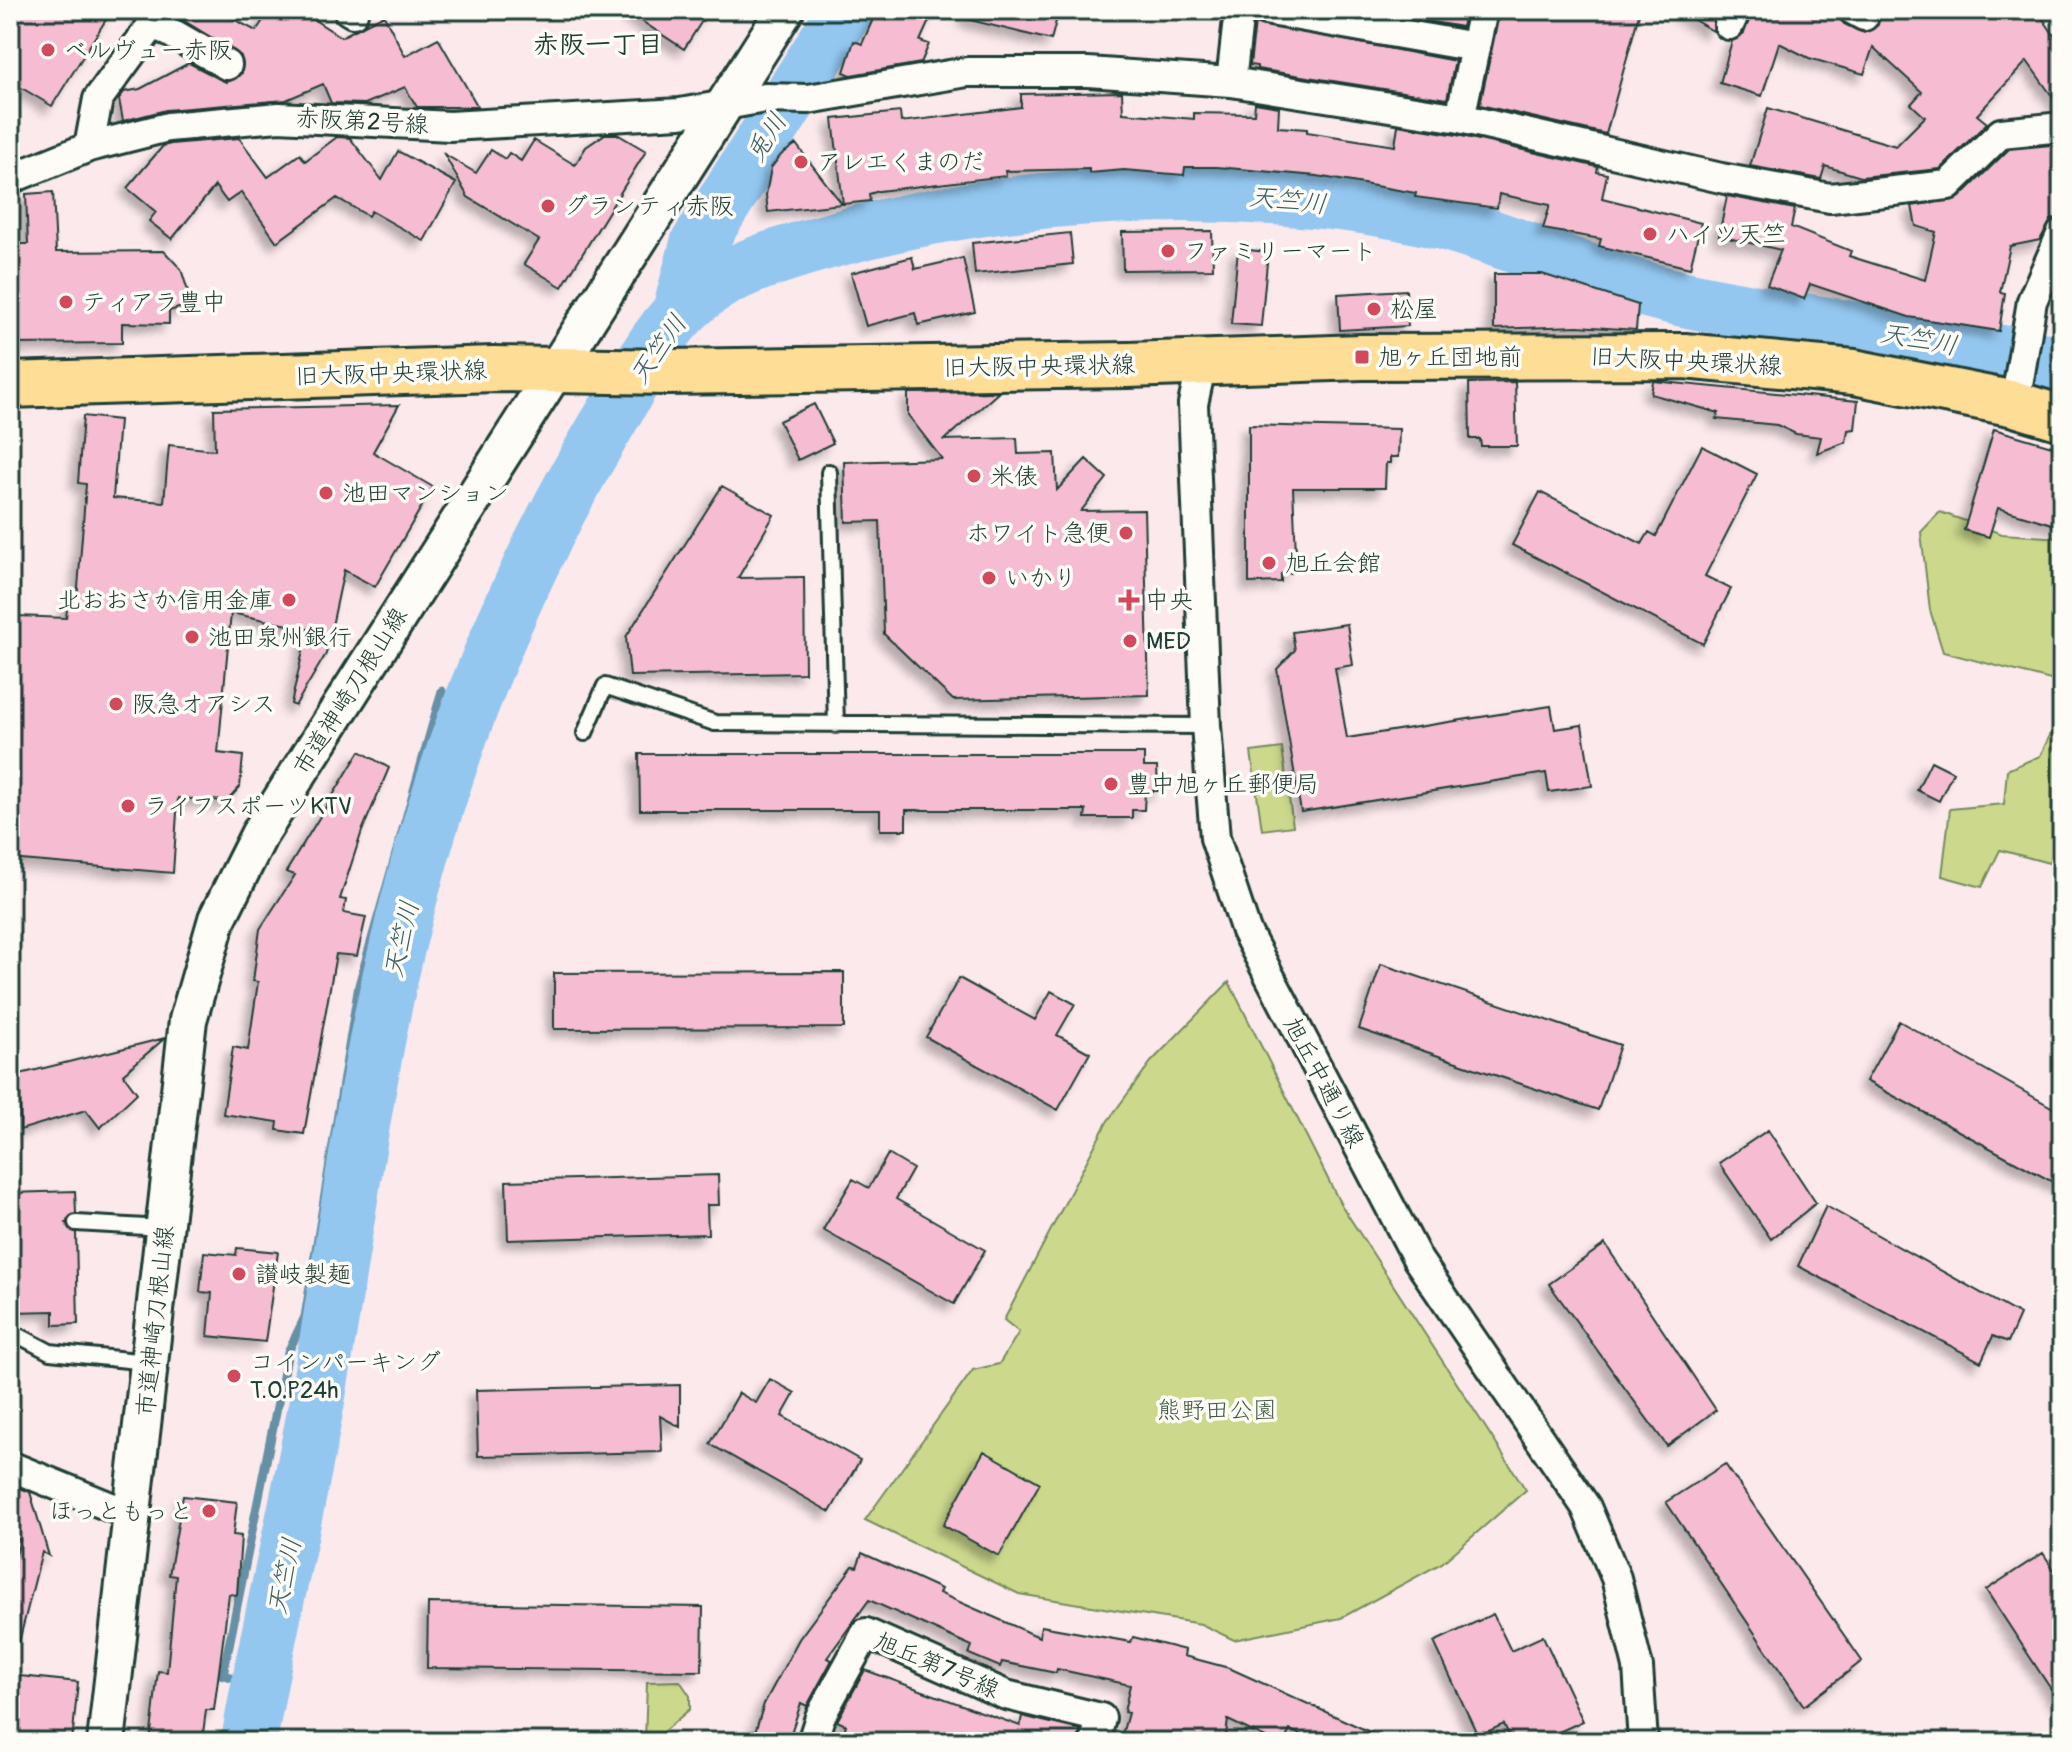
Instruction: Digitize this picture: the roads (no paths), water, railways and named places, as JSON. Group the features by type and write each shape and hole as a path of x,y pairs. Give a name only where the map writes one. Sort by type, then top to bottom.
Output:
{"main road":[{"name":"旧大阪中央環状線","path":"10,385 494,369 667,372 1202,363 1362,357 1684,356 2017,392 2062,418"}],"street":[{"name":"市道神崎刀根山線","path":"106,1742 188,1020 217,919 259,835 785,10"},
{"path":"1231,82 1239,10"},
{"path":"1265,10 1475,47"},
{"path":"1460,118 1483,10"},
{"path":"89,147 98,99 158,17 227,65"},
{"name":"赤阪第2号線","path":"10,179 89,147 168,127 279,117 450,126 723,108 770,99 808,99 967,72 1088,72 1231,82 1460,118 1721,178 1830,198 1948,185 2001,133 2062,127"},
{"path":"2017,392 2032,301 2062,233"},
{"name":"旭丘中通り線","path":"1202,363 1193,404 1206,726 1215,838 1246,931 1418,1260 1586,1507 1616,1578 1638,1667 1643,1742"},
{"path":"10,1466 113,1508 132,1507"},
{"name":"旭丘第7号線","path":"812,1742 820,1717 866,1633 1006,1695 1101,1718 1095,1742"}],"lane":[{"path":"829,472 836,725"},
{"path":"585,733 605,686 715,723 1206,726"},
{"path":"76,1223 165,1228"},
{"path":"10,1331 50,1352 151,1363"}],"waterway":[{"name":"兎川","path":"680,312 698,244 846,10"},
{"name":"天竺川","path":"249,1742 310,1438 380,1026 408,902 428,831 476,692 535,557 646,358 683,309 709,287 749,267 805,248 926,218 1050,200 1176,194 1239,195 1301,199 1410,214 1476,232 1624,283 1684,299 2062,364"},
{"path":"259,1684 223,1675 288,1352 305,1317 359,985 442,691"}],"place":[{"name":"ベルヴュー赤阪","path":"48,50"},
{"name":"アレエくまのだ","path":"801,162"},
{"name":"グランティ赤阪","path":"548,206"},
{"name":"ハイツ天竺","path":"1650,234"},
{"name":"ファミリーマート","path":"1168,251"},
{"name":"ティアラ豊中","path":"66,302"},
{"name":"松屋","path":"1374,309"},
{"name":"旭ヶ丘団地前","path":"1362,357"},
{"name":"米俵","path":"974,476"},
{"name":"池田マンション","path":"326,493"},
{"name":"ホワイト急便","path":"1126,533"},
{"name":"旭丘会館","path":"1269,563"},
{"name":"いかり","path":"989,578"},
{"name":"北おおさか信用金庫","path":"289,600"},
{"name":"中央","path":"1129,600"},
{"name":"池田泉州銀行","path":"192,637"},
{"name":"MED","path":"1130,641"},
{"name":"阪急オアシス","path":"116,704"},
{"name":"豊中旭ヶ丘郵便局","path":"1111,784"},
{"name":"ライフスポーツKTV","path":"128,806"},
{"name":"讃岐製麺","path":"239,1274"},
{"name":"コインパーキング T.O.P24h","path":"234,1376"},
{"name":"ほっともっと","path":"209,1511"}],"district":[{"name":"赤阪一丁目","path":"598,44"}],"park label":[{"name":"熊野田公園","path":"1217,1410"}]}
